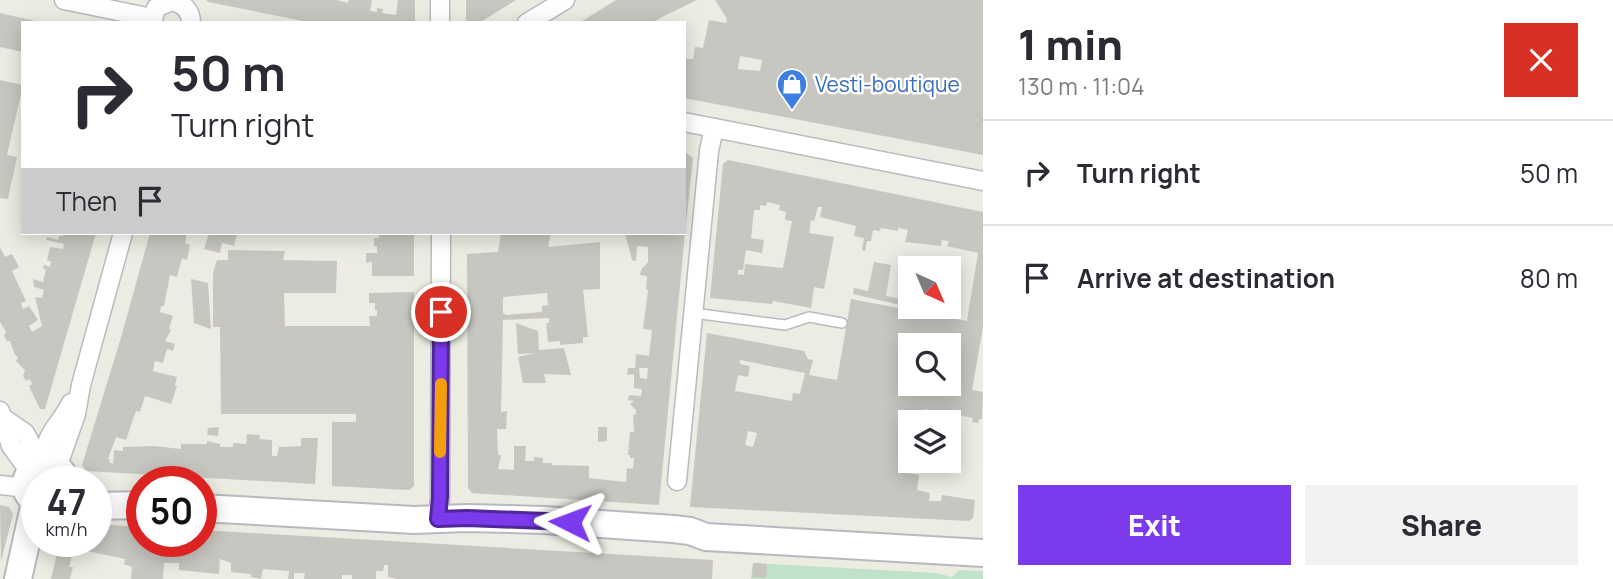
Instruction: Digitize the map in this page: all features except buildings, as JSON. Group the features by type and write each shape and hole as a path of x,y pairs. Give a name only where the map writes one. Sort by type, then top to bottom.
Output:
{"main road":[{"path":"217,509 414,520 544,520 673,529 706,537 983,553"},
{"path":"18,579 22,557"},
{"path":"30,579 36,557"}],"street":[{"path":"64,0 152,20 160,4 176,1 188,10 191,21"},
{"path":"440,0 440,21"},
{"path":"530,21 565,0"},
{"path":"686,122 983,181"},
{"path":"677,481 709,151 714,128"},
{"path":"47,466 76,414 81,385 122,235"},
{"path":"438,519 441,235"},
{"path":"28,438 42,439 50,433 63,419 81,385"},
{"path":"2,414 12,446 27,466"},
{"path":"2,414 28,438 35,466"},
{"path":"41,466 50,433"}],"lane":[{"path":"693,313 785,325 809,317 842,323"}],"green space":[{"path":"753,563 936,573 952,577 959,570 983,571 983,579 751,579"}],"slow traffic":[{"path":"440,452 441,384"}],"place":[{"name":"Vesti-boutique","path":"792,111"}],"route":[{"path":"441,312 438,519 570,522"}]}
